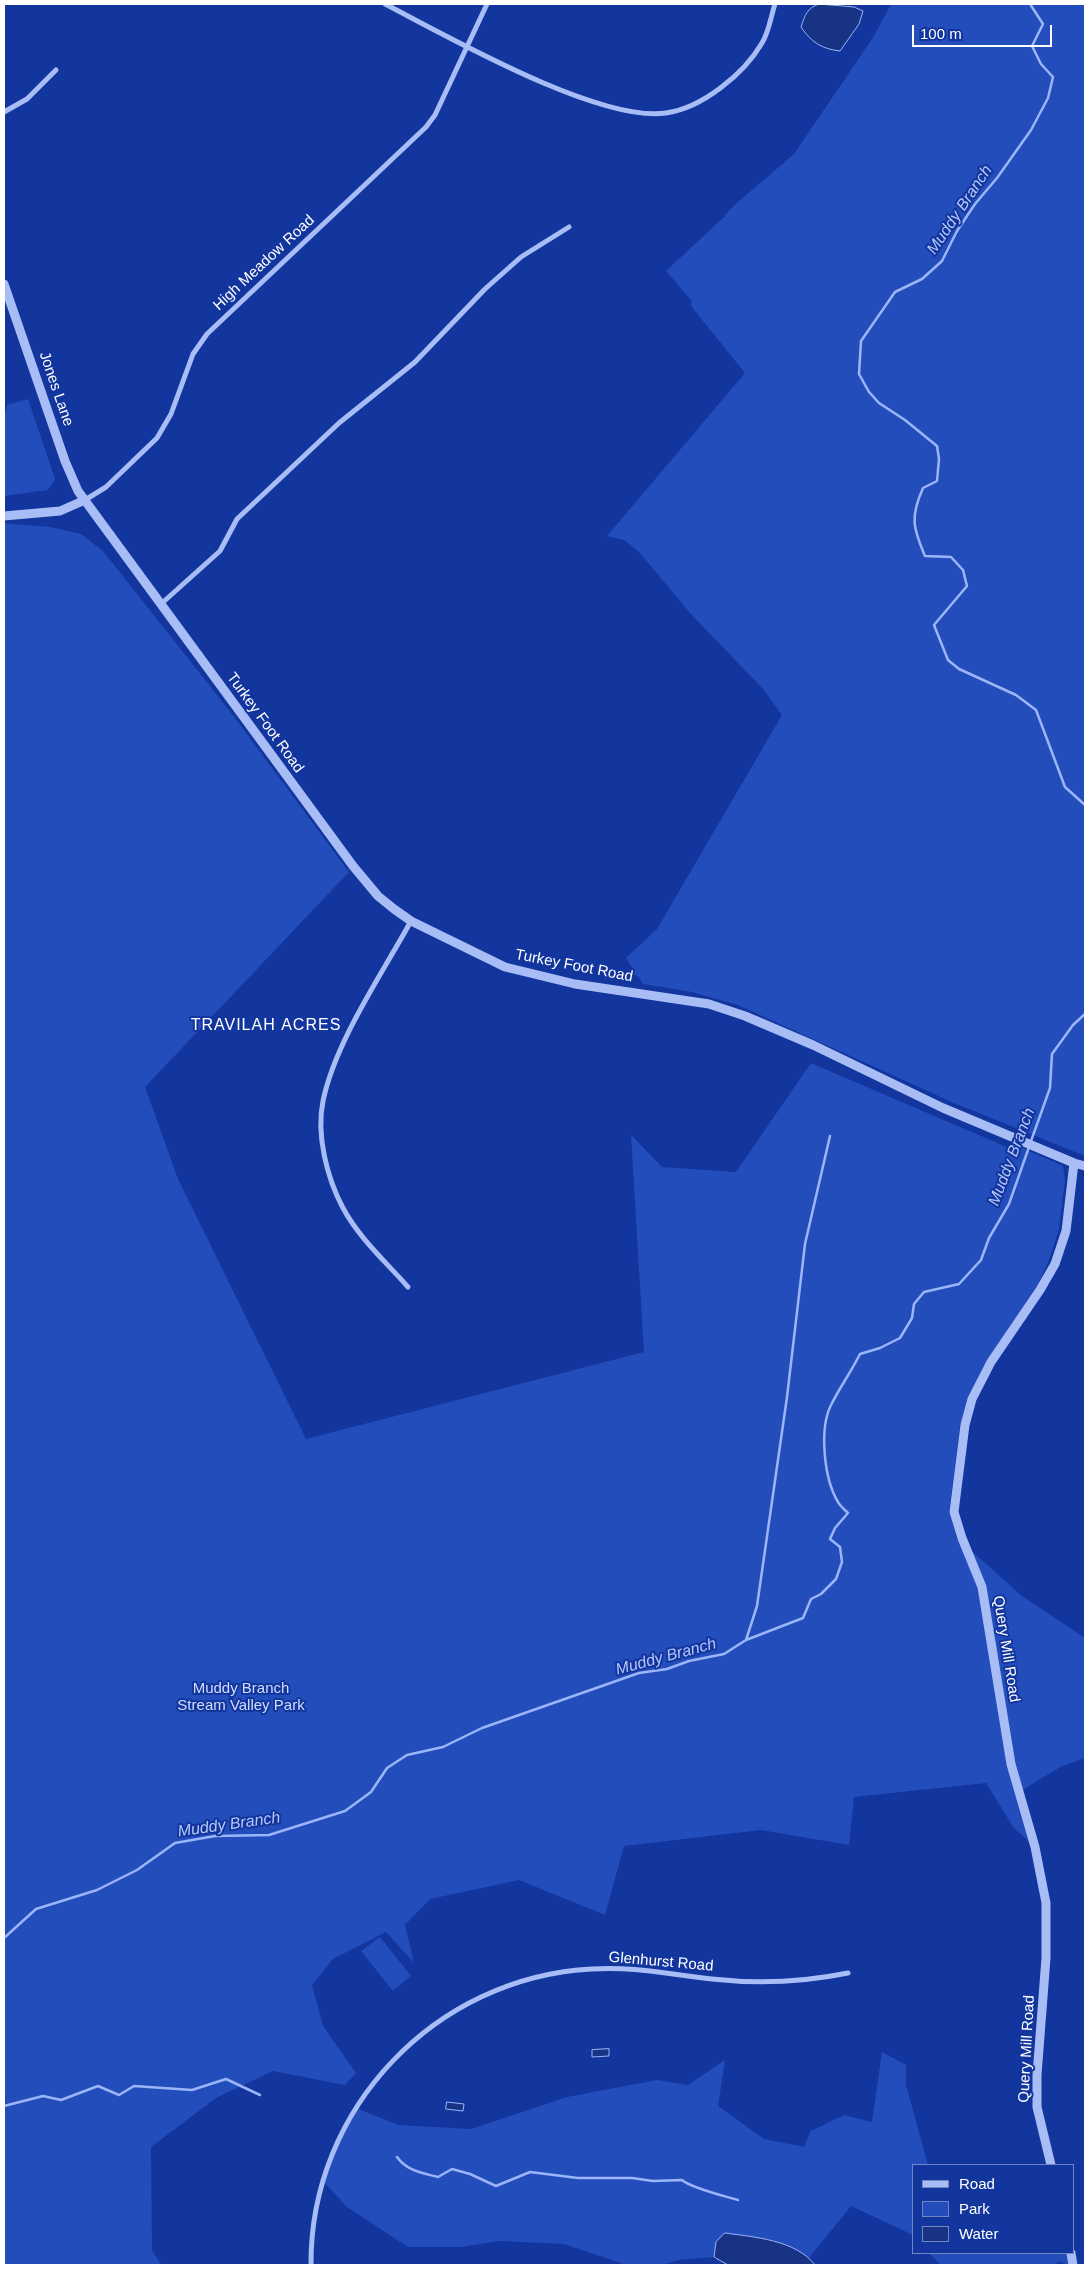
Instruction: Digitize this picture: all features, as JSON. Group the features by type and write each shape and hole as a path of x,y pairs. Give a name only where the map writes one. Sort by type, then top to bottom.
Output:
{"street":[{"path":"385,4 467,47 570,93 605,105 638,113 666,113 692,105 726,84 746,65 763,42 775,4"},
{"name":"High Meadow Road","path":"86,500 106,487 156,438 171,414 193,354 207,334 426,127 435,115 487,4"},
{"path":"4,112 27,99 56,70"},
{"path":"161,604 220,552 237,520 319,442 415,362 485,289 521,257 569,227"},
{"name":"Jones Lane","path":"4,284 75,486 86,500"},
{"path":"4,516 60,511 86,500"},
{"name":"Turkey Foot Road","path":"86,500 353,866 378,896 411,921 505,967 575,984 709,1004 745,1016 813,1045 943,1108 1085,1166"},
{"path":"408,1287 358,1231 344,1209 326,1168 322,1119 323,1102 330,1074 343,1043 411,921"},
{"name":"Query Mill Road","path":"1051,2164 1037,2107 1037,2075 1046,1958 1046,1903 1035,1847 1011,1764 982,1587 962,1538 954,1512 965,1425 972,1399 991,1362 1040,1290 1055,1264 1066,1231 1074,1163"},
{"name":"Glenhurst Road","path":"311,2265 316,2211 323,2181 337,2143 362,2099 381,2072 400,2053 429,2028 463,2005 490,1992 539,1975 584,1969 638,1969 744,1982 822,1978 848,1974"}],"green space":[{"path":"891,4 1085,4 1085,1156 954,1103 738,1005 692,992 643,984 638,976 630,974 633,969 626,958 657,929 782,715 763,689 690,613 639,552 624,540 607,536 745,373 691,306 692,301 666,271 725,216 730,209 794,154 874,36"},
{"path":"28,399 55,479 48,490 4,496 4,418 7,405"},
{"name":"Muddy Branch Stream Valley Park","path":"4,523 50,527 81,534 103,551 232,714 349,872 145,1087 178,1179 306,1439 644,1352 631,1135 662,1167 736,1172 811,1063 1016,1151 1020,1147 1063,1166 1065,1180 1059,1229 1049,1260 1036,1290 986,1362 967,1399 960,1426 949,1512 957,1538 1022,1596 1085,1638 1085,1758 1062,1766 1019,1792 1035,1847 1014,1828 986,1783 854,1797 849,1845 761,1830 624,1846 605,1915 519,1880 430,1899 405,1925 414,1963 386,1932 333,1959 312,1985 323,2026 356,2073 345,2085 273,2071 216,2098 151,2147 152,2250 161,2265 4,2265"},
{"path":"380,1937 411,1976 393,1991 361,1951"},
{"path":"882,2052 906,2065 906,2085 928,2164 912,2164 912,2235 851,2206 809,2258 772,2240 716,2242 714,2257 679,2260 662,2265 627,2265 564,2244 500,2241 460,2247 408,2247 347,2207 323,2181 337,2143 356,2108 398,2125 471,2129 567,2097 657,2080 688,2085 725,2060 718,2106 764,2139 804,2147 811,2131 844,2115 872,2122"},
{"path":"930,2254 1071,2254 1073,2265 1064,2265 1062,2261 1052,2265 941,2265"}],"water":[{"path":"819,4 854,7 863,11 859,24 840,51 828,49 818,44 801,27 807,13"},
{"path":"609,2049 609,2056 592,2057 592,2050"},
{"path":"447,2102 464,2104 463,2111 446,2109"},
{"path":"725,2233 761,2238 786,2245 797,2250 815,2265 728,2265 714,2257 716,2242"}],"waterway":[{"name":"Muddy Branch","path":"1030,4 1043,24 1032,46 1041,64 1053,77 1048,98 1031,130 957,231 942,261 922,279 895,292 861,341 859,374 869,392 879,403 905,420 937,446 939,459 937,481 923,488 916,507 915,522 918,538 925,556 951,557 963,570 967,586 934,625 948,660 959,669 1016,695 1036,710 1065,787 1085,805"},
{"name":"Muddy Branch","path":"1031,1141 1050,1088 1052,1054 1073,1025 1085,1014"},
{"path":"746,1640 757,1606 787,1397 805,1244 830,1136"},
{"name":"Muddy Branch","path":"4,1938 36,1909 97,1890 137,1870 175,1843 215,1836 269,1835 345,1811 371,1792 387,1768 407,1755 443,1747 482,1728 639,1673 667,1669 689,1661 724,1654 746,1640 803,1618 811,1599 821,1594 836,1579 842,1562 840,1547 830,1539 835,1528 848,1513 839,1503 833,1492 826,1468 825,1427 831,1405 860,1354 880,1348 900,1338 912,1318 914,1304 924,1292 959,1284 981,1260 989,1238 1009,1204 1029,1147"},
{"path":"4,2106 43,2096 61,2100 98,2086 119,2095 134,2086 192,2090 226,2079 260,2095"},
{"path":"397,2157 405,2165 421,2173 438,2177 452,2169 470,2174 496,2186 530,2172 578,2178 632,2178 653,2181 682,2180 700,2189 738,2200"}],"district":[{"name":"TRAVILAH ACRES","path":"266,1026"}]}
